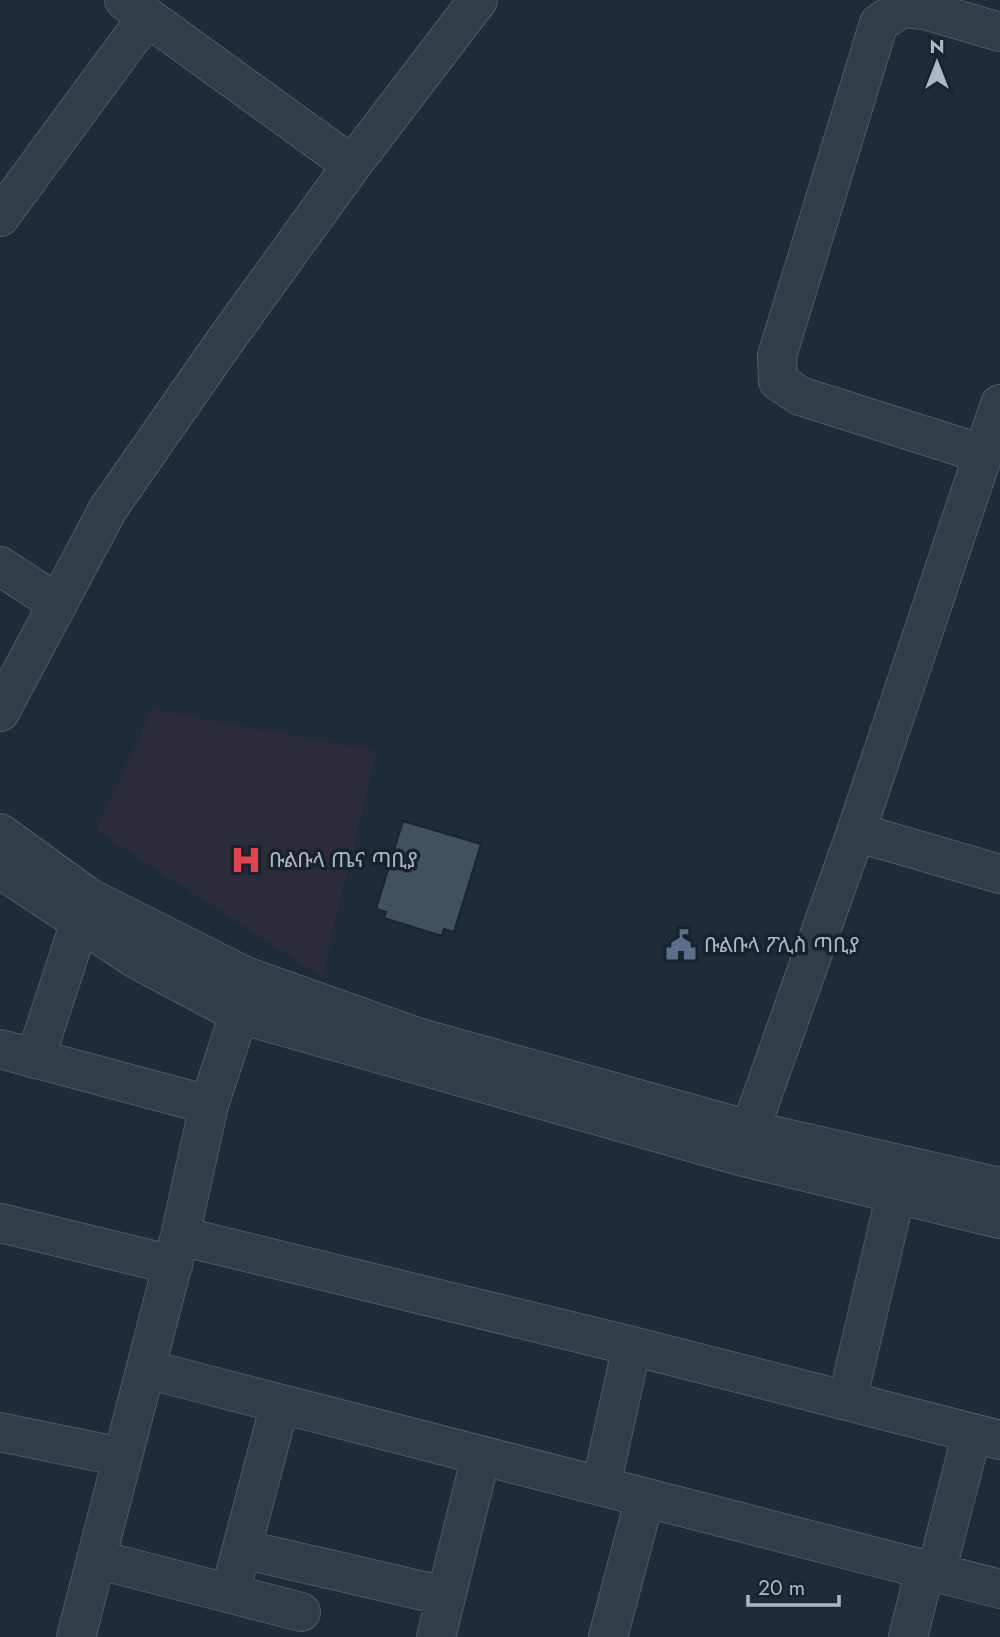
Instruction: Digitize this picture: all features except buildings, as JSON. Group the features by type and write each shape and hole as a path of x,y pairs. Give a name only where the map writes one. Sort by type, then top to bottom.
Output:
{"street":[{"path":"0,712 108,509 352,165 478,0"},
{"path":"983,454 800,396 778,381 777,356 879,23 903,4 1000,33"},
{"path":"0,217 135,9 352,165"},
{"path":"750,1130 856,832 1000,404"},
{"path":"0,566 58,604"},
{"path":"856,832 1000,874"},
{"path":"0,833 88,897 245,976 417,1037 750,1130 1000,1187"},
{"path":"0,869 136,959 239,1014 740,1156 1000,1219"},
{"path":"80,922 18,1054 209,1105"},
{"path":"76,1637 176,1251 209,1105 239,1014"},
{"path":"847,1401 896,1193"},
{"path":"0,1223 176,1251 632,1346 986,1437 930,1572 908,1637"},
{"path":"601,1486 632,1346"},
{"path":"146,1369 1000,1590"},
{"path":"230,1594 280,1404"},
{"path":"0,1432 122,1457"},
{"path":"436,1637 481,1456"},
{"path":"608,1637 645,1498"},
{"path":"242,1549 445,1596"},
{"path":"96,1559 230,1594 298,1625 312,1565"}],"shaded area":[{"name":"ቡልቡላ ጤና ጣቢያ","path":"152,709 377,751 322,978 96,830"}],"place":[{"name":"ቡልቡላ ጤና ጣቢያ","path":"246,860"},
{"name":"ቡልቡላ ፖሊስ ጣቢያ","path":"681,945"}]}
